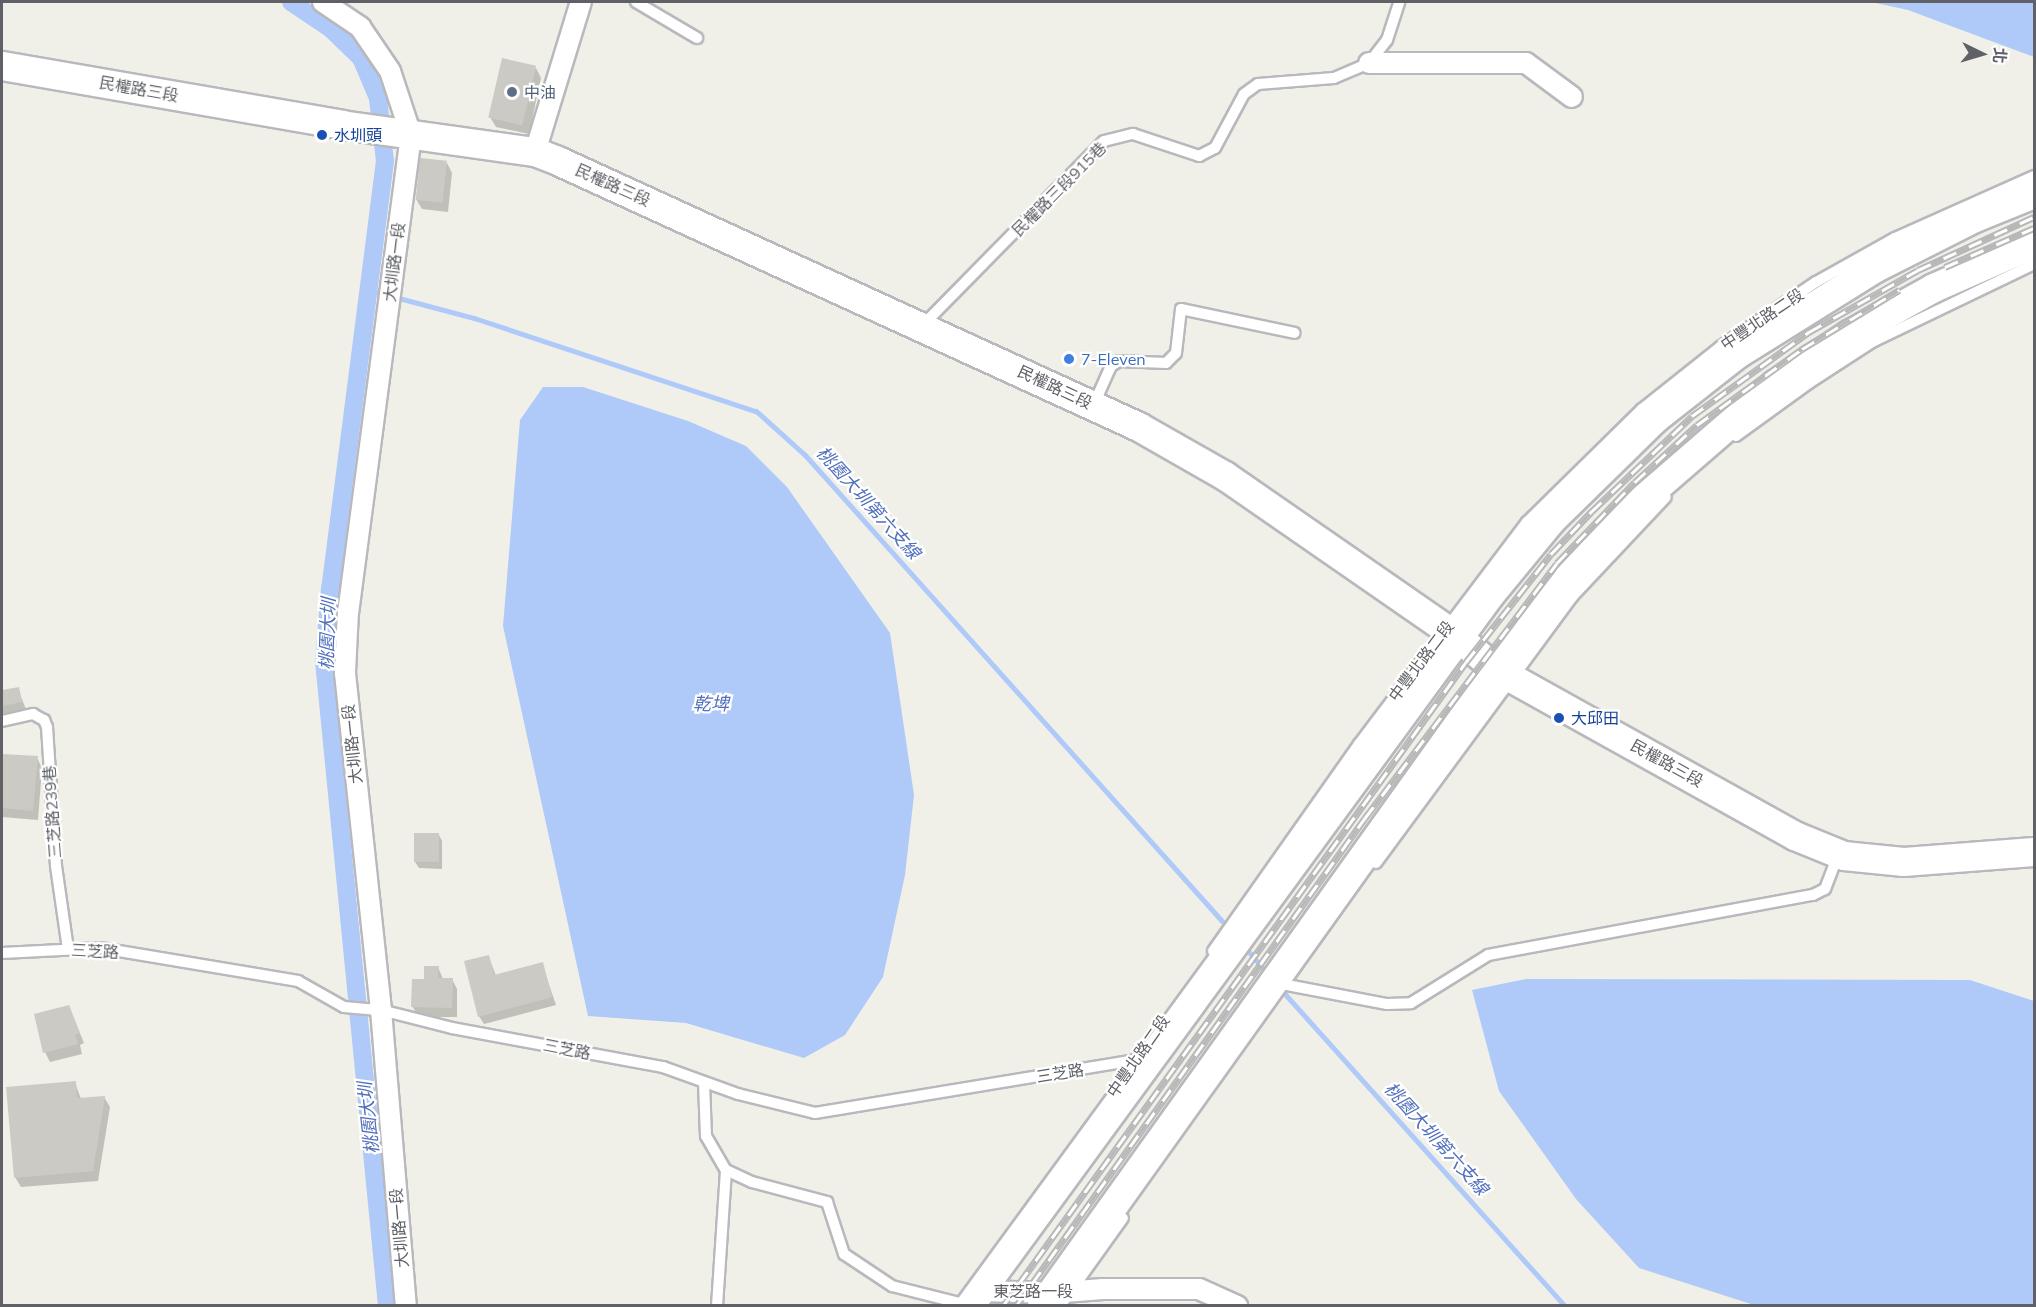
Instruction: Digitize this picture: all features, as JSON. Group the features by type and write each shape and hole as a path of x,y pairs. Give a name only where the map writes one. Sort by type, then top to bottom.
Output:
{"main road":[{"name":"民權路三段","path":"2,66 345,125 535,152 922,325 1139,427 1225,476 1452,634 1504,674 1795,836 1839,853 1904,862 2034,852"},
{"name":"中豐北路二段","path":"966,1301 1452,634 1491,594 1560,512 1655,419 1729,361 1875,268 1975,218 2034,194"},
{"path":"1056,1299 1504,674 1568,578 1633,508 1704,442 1775,385 1851,334 1934,288 2034,244"}],"street":[{"name":"大圳路一段","path":"323,2 360,27 390,71 410,135 348,611 345,673 375,1010 406,1305"},
{"path":"535,152 581,2"},
{"path":"1369,63 1526,63 1572,97"},
{"name":"東芝路一段","path":"966,1301 1056,1299 1199,1289 1237,1305"}],"lane":[{"path":"636,2 698,38"},
{"name":"民權路三段915巷","path":"922,325 1104,141 1133,134 1199,156 1215,148 1244,94 1258,84 1334,78 1369,63 1387,40 1399,2"},
{"name":"中豐北路二段","path":"1203,964 1452,634 1527,522 1576,471 1642,409 1720,347 1816,282 1895,238 2034,176"},
{"path":"1371,870 1504,674 1572,597 1699,464 1809,383 1875,341 2034,264"},
{"path":"1094,405 1111,366 1119,361 1166,363 1176,353 1181,309 1295,333"},
{"name":"三芝路239巷","path":"2,721 33,714 44,720 47,727 56,866 68,949"},
{"path":"1287,985 1387,1004 1411,1003 1488,955 1813,895 1826,889 1839,853"},
{"name":"三芝路","path":"2,953 101,948 298,981 322,998 347,1007 375,1010 452,1028 663,1067 704,1082 815,1113 1135,1060"},
{"path":"1200,1108 1301,966"},
{"name":"中豐北路二段","path":"966,1301 1169,1012"},
{"path":"704,1082 706,1136 726,1170 717,1305"},
{"name":"東芝路一段","path":"726,1170 752,1182 826,1202 844,1254 892,1286 966,1301"},
{"path":"1056,1299 1132,1204"}],"water":[{"path":"1871,2 2034,2 2034,57 1908,10"},
{"name":"乾埤","path":"543,387 583,387 688,421 746,446 787,487 890,633 914,795 905,875 883,977 845,1035 804,1058 686,1023 588,1016 503,626 520,420"},
{"path":"1526,979 1970,980 2034,1001 2034,1305 1754,1305 1639,1268 1576,1199 1499,1091 1472,990"}],"building":[{"name":"中油","path":"502,58 536,66 522,125 488,117"},
{"path":"420,158 447,161 442,203 416,200"},
{"path":"19,687 22,702 2,706 2,690"},
{"path":"2,754 38,756 33,811 2,808"},
{"path":"414,833 439,833 439,862 414,862"},
{"path":"489,955 494,975 543,962 552,997 478,1017 464,961"},
{"path":"424,966 439,966 438,978 453,978 452,1008 411,1007 412,979 424,979"},
{"path":"69,1005 80,1033 75,1035 78,1044 43,1053 34,1014"},
{"path":"76,1081 77,1098 105,1096 93,1171 14,1178 6,1087"}],"waterway":[{"name":"桃園大圳","path":"291,2 331,29 361,58 378,98 385,161 330,588 324,661 387,1306"},
{"name":"桃園大圳第六支線","path":"370,290 386,295"},
{"name":"桃園大圳第六支線","path":"395,297 474,318 756,411 805,455 1222,921"},
{"name":"桃園大圳第六支線","path":"1249,952 1264,970"},
{"name":"桃園大圳第六支線","path":"1284,993 1565,1306"}],"railway":[{"path":"1003,1306 1466,662 1551,554 1591,512 1692,416 1809,332 1918,270 2034,217"},
{"path":"1945,267 2034,228"},
{"path":"1016,1306 1365,818 1557,563 1635,482 1697,425 1802,349 1899,290"}],"place":[{"name":"中油","path":"512,92"},
{"name":"水圳頭","path":"322,135"},
{"name":"7-Eleven","path":"1069,359"},
{"name":"大邱田","path":"1559,718"}]}
